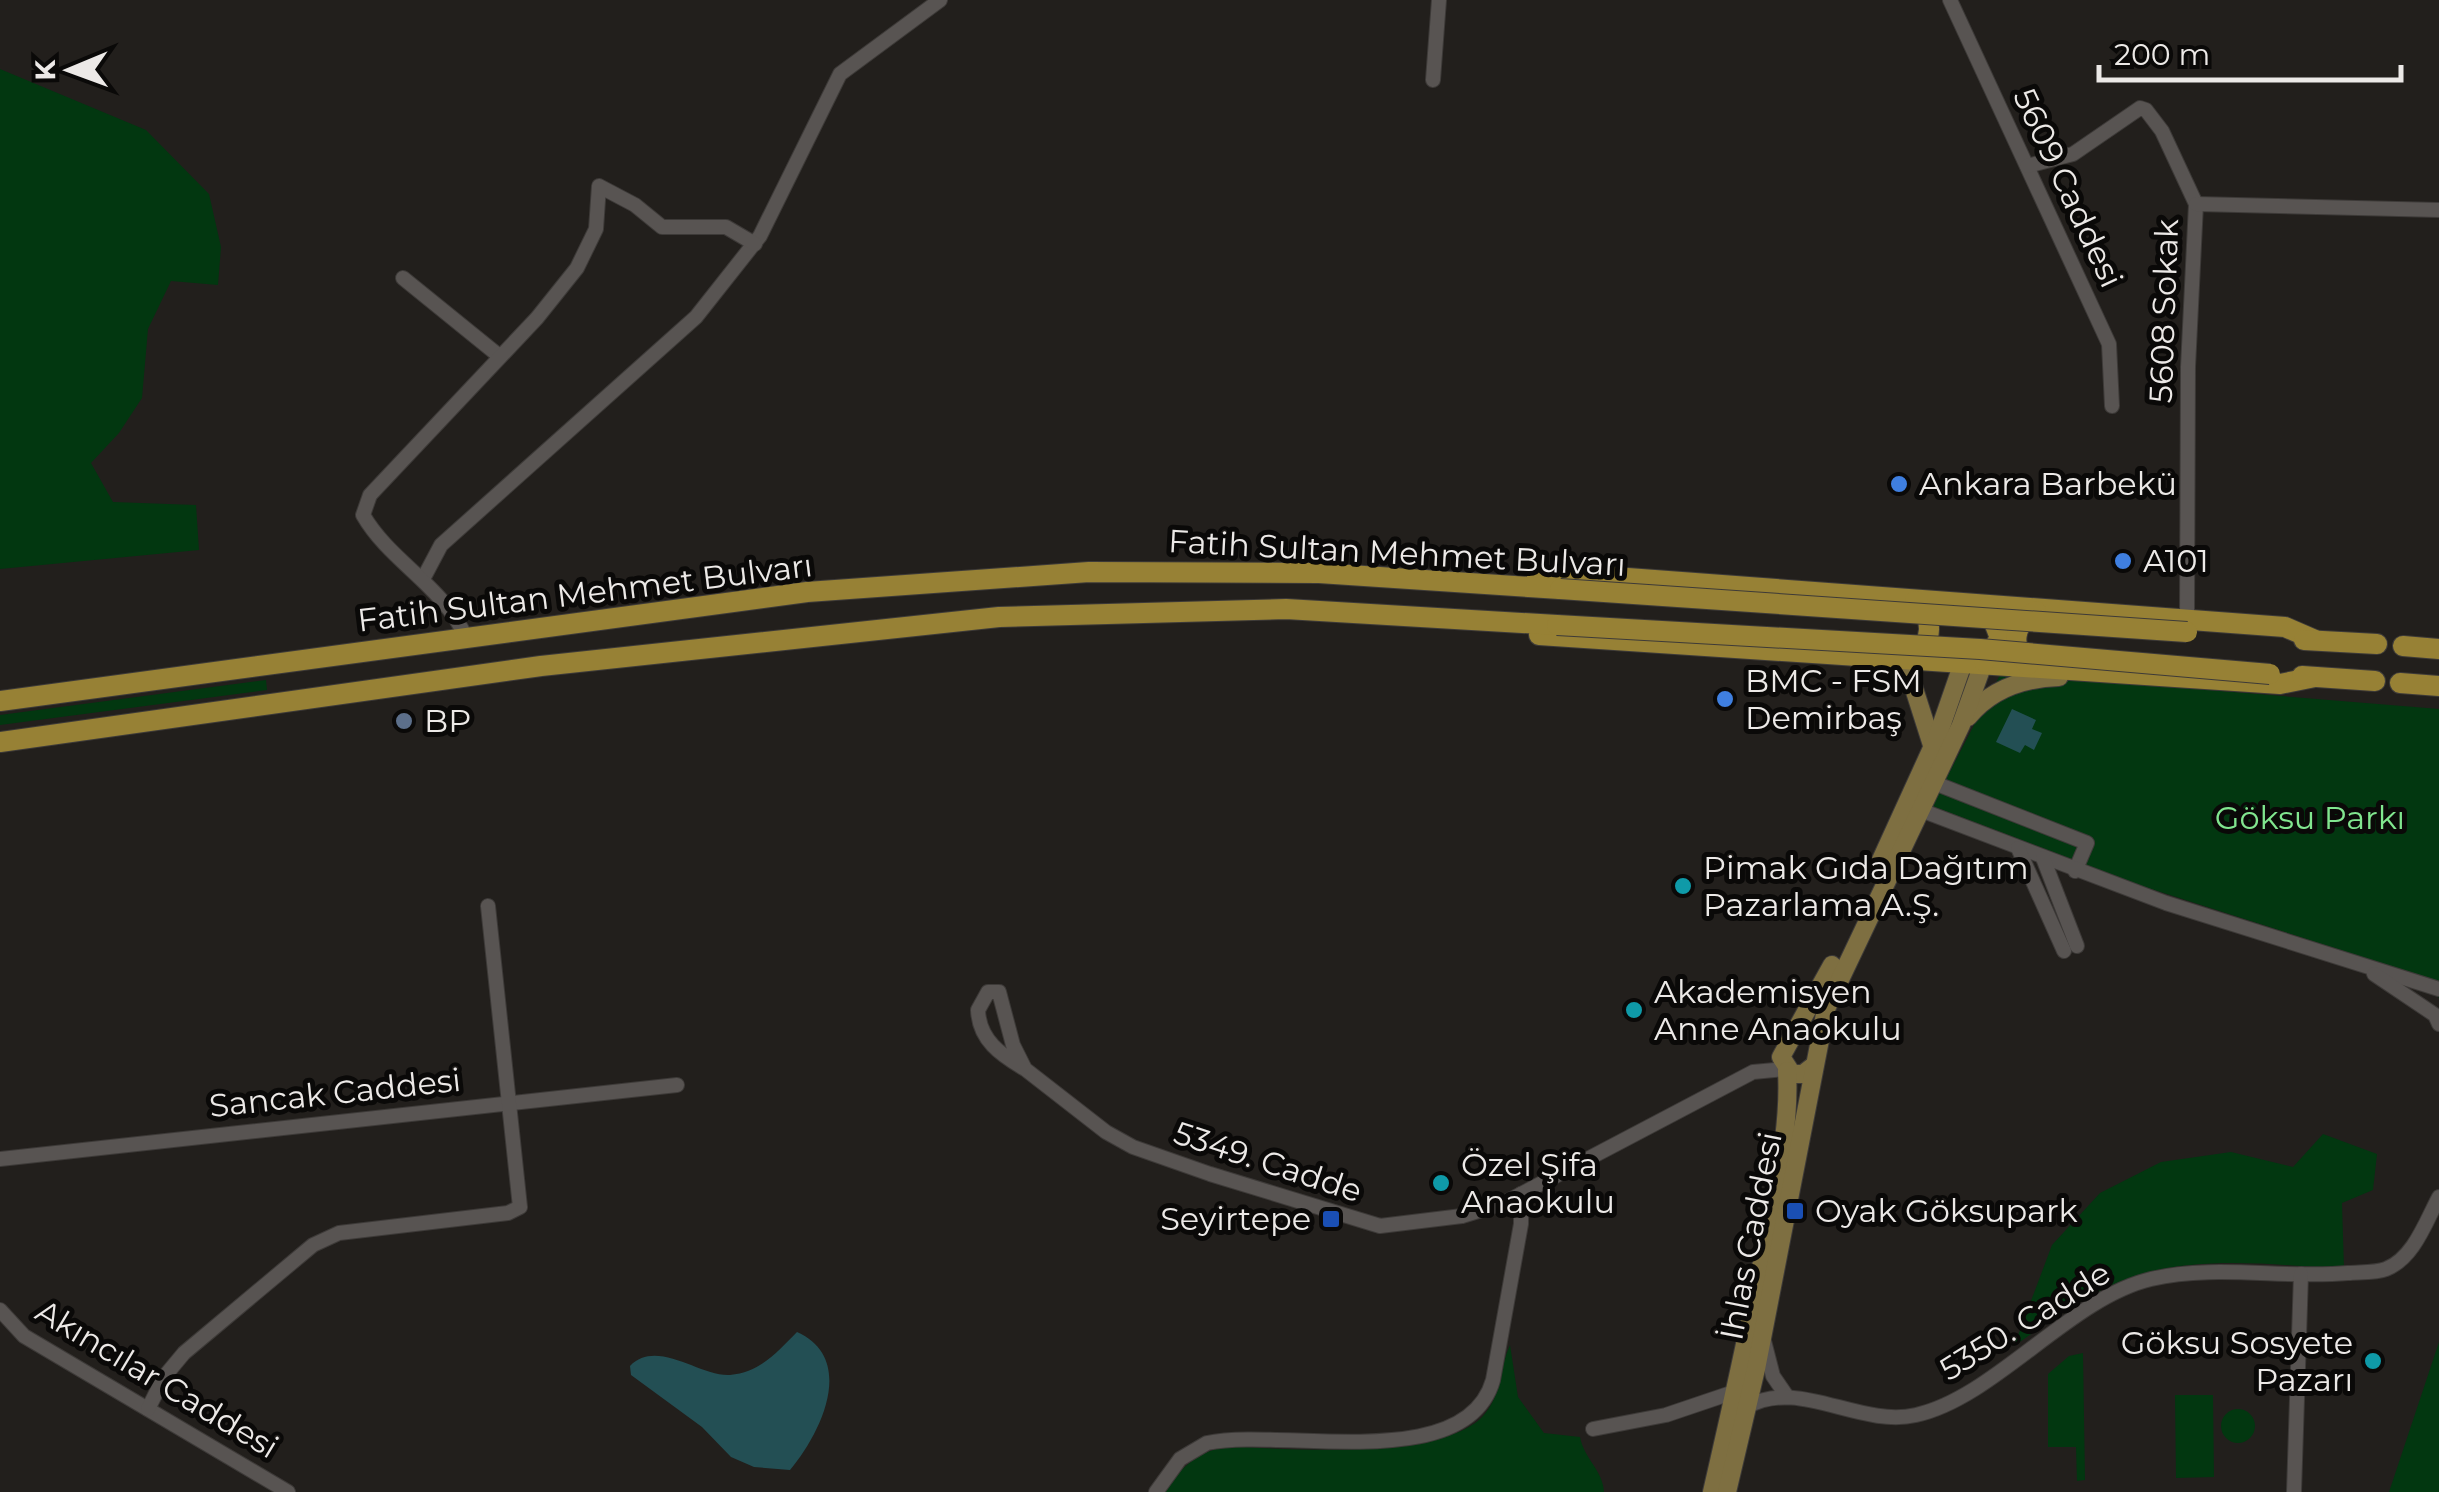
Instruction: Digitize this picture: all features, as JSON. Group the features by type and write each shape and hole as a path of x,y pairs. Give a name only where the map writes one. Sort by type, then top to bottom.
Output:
{"highway":[{"name":"Fatih Sultan Mehmet Bulvarı","path":"0,701 807,592 1090,572 1319,573 2377,644"},
{"path":"1503,585 1548,574 2285,628 2315,640"},
{"path":"1899,658 1923,648 1929,632 1926,615 1914,600"},
{"path":"1973,663 2000,638 1978,606"},
{"path":"1973,663 1948,637 1952,621 1978,606"},
{"name":"Fatih Sultan Mehmet Bulvarı","path":"0,742 541,666 999,617 1286,610 1980,650 2376,681"},
{"path":"2032,668 2019,654 2016,636 2023,620 2038,610"},
{"path":"1500,621 1544,636 2280,684 2315,677"},
{"path":"2403,646 2439,649"},
{"path":"2400,683 2439,686"}],"main road":[{"path":"1899,658 1910,676 1932,748"},
{"name":"İhlas Caddesi","path":"1740,1406 1763,1334 1814,1061 1834,988 1961,725 1973,663"},
{"name":"İhlas Caddesi","path":"1740,1406 1783,1148 1785,1060 1973,663"},
{"path":"1961,725 1982,700 2024,682 2144,674"},
{"path":"1804,1043 1814,1061 1797,1075 1785,1060 1804,1043"},
{"path":"1712,1492 1740,1406"},
{"path":"1727,1492 1740,1406"}],"street":[{"path":"423,579 441,545 696,317 754,244 840,74 940,0"},
{"path":"1433,80 1438,0"},
{"name":"5609 Caddesi","path":"1950,0 2109,344 2112,406"},
{"path":"2027,166 2072,154 2140,108 2146,110 2171,148 2196,204 2439,210"},
{"path":"466,638 458,618 371,529 363,515 370,495 537,318 576,268 596,229 599,186 635,205 662,227 726,227 754,244"},
{"name":"5608 Sokak","path":"2187,621 2188,420 2196,204"},
{"path":"403,278 498,355"},
{"path":"1932,782 2088,843 2076,871"},
{"path":"1918,808 2076,871 2439,988"},
{"path":"2018,848 2070,949 2043,858"},
{"path":"148,1409 164,1377 184,1353 313,1245 340,1234 508,1213 520,1207 488,906"},
{"path":"2309,948 2387,979 2435,1014 2439,1024"},
{"name":"5349. Cadde","path":"1025,1069 1013,1046 998,992 988,992 978,1010 983,1032 1003,1056 1025,1069 1060,1100 1132,1147 1362,1223 1397,1225 1462,1216 1522,1194 1753,1072 1785,1060"},
{"name":"Sancak Caddesi","path":"0,1160 676,1085"},
{"path":"1156,1492 1180,1459 1207,1444 1402,1438 1436,1432 1474,1414 1489,1396 1494,1380 1520,1231 1522,1194"},
{"name":"5350. Cadde","path":"1786,1395 1872,1417 1913,1416 1954,1398 2085,1311 2146,1280 2178,1275 2386,1269 2413,1247 2439,1197"},
{"path":"2294,1492 2300,1274"},
{"name":"Akıncılar Caddesi","path":"0,1310 24,1336 288,1492"},
{"path":"1593,1429 1786,1395 1773,1376 1763,1334"}],"green space":[{"path":"0,69 146,130 209,194 221,247 218,285 171,281 148,329 142,398 119,433 91,463 113,502 196,505 199,550 0,569"},
{"name":"Göksu Parkı","path":"2001,673 2439,709 2439,998 2409,972 2142,886 1932,806"},
{"path":"266,680 267,690 0,725 0,715"},
{"path":"2323,1134 2377,1154 2373,1190 2342,1203 2344,1269 2235,1263 2153,1271 2097,1292 2014,1346 2052,1245 2100,1193 2161,1162 2231,1152 2293,1167"},
{"path":"2439,1342 2439,1492 2389,1492"},
{"path":"1510,1345 1518,1397 1544,1433 1580,1437 1604,1492 1164,1492 1191,1461 1229,1446 1362,1449 1434,1440 1463,1430 1489,1408"},
{"path":"2083,1353 2085,1480 2077,1481 2076,1447 2048,1447 2048,1374 2069,1356"},
{"path":"2175,1395 2213,1395 2214,1477 2176,1478"},
{"path":"2238,1409 2250,1414 2255,1426 2250,1438 2238,1443 2226,1438 2221,1426 2226,1414"}],"water":[{"path":"2012,709 2036,720 2032,729 2042,733 2034,750 2025,745 2020,753 1996,742"},
{"path":"797,1332 815,1344 826,1360 829,1378 822,1417 790,1470 754,1467 731,1457 702,1427 631,1375 630,1366 653,1356 718,1374 741,1373 768,1360"}],"place":[{"name":"Ankara Barbekü","path":"1899,484"},
{"name":"A101","path":"2123,561"},
{"name":"BMC - FSM Demirbaş","path":"1725,699"},
{"name":"BP","path":"404,721"},
{"name":"Pimak Gıda Dağıtım Pazarlama A.Ş.","path":"1683,886"},
{"name":"Akademisyen Anne Anaokulu","path":"1634,1010"},
{"name":"Özel Şifa Anaokulu","path":"1441,1183"},
{"name":"Oyak Göksupark","path":"1795,1211"},
{"name":"Seyirtepe","path":"1331,1219"},
{"name":"Göksu Sosyete Pazarı","path":"2373,1361"}]}
